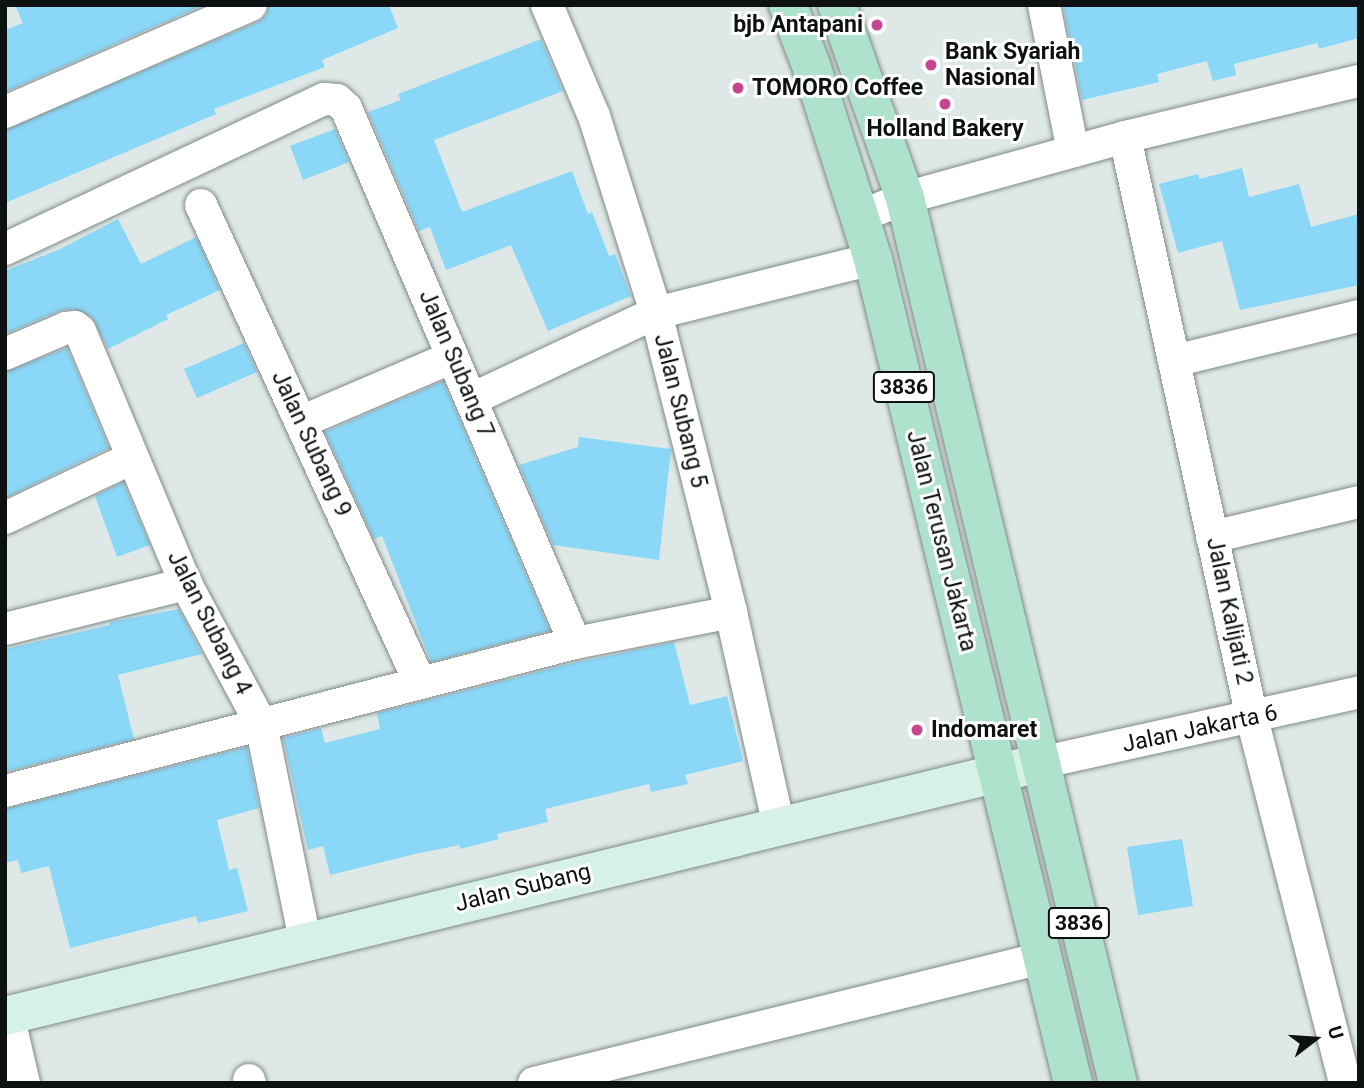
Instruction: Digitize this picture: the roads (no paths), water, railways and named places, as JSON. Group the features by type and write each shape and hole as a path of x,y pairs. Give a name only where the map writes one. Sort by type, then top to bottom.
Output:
{"main road":[{"name":"Jalan Terusan Jakarta","path":"788,5 873,259 1073,1083"},
{"name":"Jalan Terusan Jakarta","path":"837,5 905,198 1118,1083"}],"street":[{"path":"5,111 251,5"},
{"path":"1044,5 1073,151"},
{"name":"Jalan Subang 5","path":"549,6 594,116 656,313 731,612 779,827"},
{"path":"860,216 905,198 1073,151 1359,81"},
{"name":"Jalan Subang 7","path":"5,249 324,99 337,100 346,108 575,643"},
{"name":"Jalan Kalijati 2","path":"1125,137 1252,718 1345,1083"},
{"name":"Jalan Subang 9","path":"201,205 420,683"},
{"path":"471,399 656,313 873,259"},
{"path":"1174,361 1359,316"},
{"name":"Jalan Subang 4","path":"5,354 66,328 75,327 80,331 186,583 261,724 305,941"},
{"path":"301,422 453,357"},
{"path":"5,518 132,458"},
{"path":"1212,537 1359,502"},
{"path":"5,629 186,583"},
{"path":"5,790 575,643 731,612"},
{"name":"Jalan Jakarta 6","path":"1040,763 1252,718 1359,692"},
{"name":"Jalan Subang","path":"7,1015 1040,763"},
{"path":"534,1083 1042,958"},
{"path":"7,1015 24,1083"}],"place":[{"name":"bjb Antapani","path":"877,25"},
{"name":"Bank Syariah Nasional","path":"931,65"},
{"name":"TOMORO Coffee","path":"738,88"},
{"name":"Holland Bakery","path":"945,104"},
{"name":"Indomaret","path":"917,730"}]}
